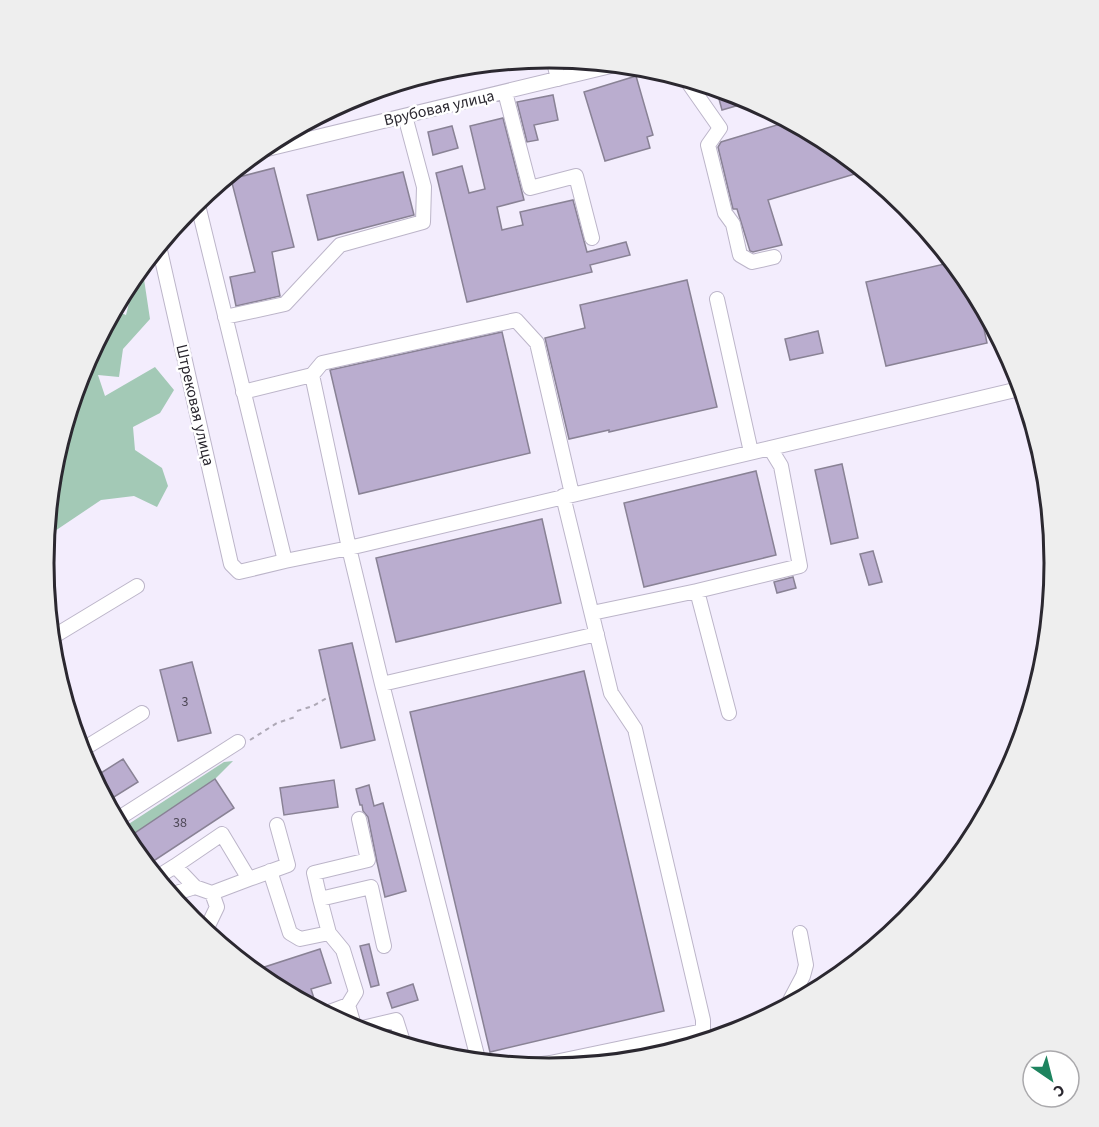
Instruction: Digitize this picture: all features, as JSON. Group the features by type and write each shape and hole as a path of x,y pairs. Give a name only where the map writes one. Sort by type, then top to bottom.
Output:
{"street":[{"path":"556,68 558,79"},
{"name":"Врубовая улица","path":"285,145 594,70"},
{"path":"693,89 720,128 708,145 725,213 733,224 740,255 752,262 774,257"},
{"path":"505,92 530,188 576,176 592,238"},
{"path":"225,317 285,304 340,245 423,222 424,187 405,116"},
{"path":"200,212 285,561 349,548 1014,390"},
{"name":"Штрековая улица","path":"161,256 231,564 239,572 285,561"},
{"path":"717,299 751,452"},
{"path":"243,392 312,375 322,363 516,320 537,343 592,613 611,693 635,729 703,1020 704,1034"},
{"path":"312,375 349,548 477,1053"},
{"path":"592,613 800,566 781,466 770,448"},
{"path":"59,633 137,586"},
{"path":"697,591 729,712"},
{"path":"382,684 597,634"},
{"path":"89,745 142,712"},
{"path":"123,816 242,742"},
{"path":"176,866 195,886 212,893 270,871 368,861 359,819"},
{"path":"277,825 320,899 329,933 343,950 356,992 348,1005 335,1010"},
{"path":"163,874 222,834 249,879"},
{"path":"270,871 290,933 300,939 329,933"},
{"path":"179,893 195,886"},
{"path":"320,899 371,887 384,946"},
{"path":"209,923 217,908 212,893"},
{"path":"793,995 806,965 800,933"},
{"path":"348,1005 352,1017"},
{"path":"371,1025 396,1020 401,1036"},
{"path":"579,1058 683,1041"}],"path":[{"path":"297,711 313,706 330,696"},
{"path":"242,742 277,723 298,716"}],"green space":[{"path":"144,279 150,319 123,349 119,377 98,375 105,396 155,367 174,390 160,413 133,427 135,450 162,468 168,486 157,507 134,496 101,500 55,531 64,467 80,404 105,344 122,313 126,315 129,303"},
{"path":"233,761 215,779 134,833 128,824 224,762"}],"building":[{"path":"636,76 653,135 647,137 650,148 605,161 584,92"},
{"path":"553,95 558,120 534,125 538,140 527,142 517,102"},
{"path":"719,98 738,105 722,110"},
{"path":"503,118 524,200 497,207 502,230 523,225 520,212 573,200 587,252 626,242 630,255 590,265 592,272 467,302 436,173 462,166 469,193 485,189 470,126"},
{"path":"779,124 855,174 768,200 782,245 753,252 750,251 737,209 733,209 718,147 721,142"},
{"path":"452,126 458,148 433,155 428,132"},
{"path":"274,168 294,247 272,252 280,296 236,306 230,277 255,272 232,183 240,177"},
{"path":"403,172 414,215 318,240 307,195"},
{"path":"944,264 979,316 987,343 886,366 866,282"},
{"path":"687,280 717,407 569,439 545,338 585,328 580,305"},
{"path":"818,331 823,353 790,360 785,339"},
{"path":"502,332 530,453 359,494 330,370"},
{"path":"842,464 858,538 831,544 815,470"},
{"path":"756,471 776,555 644,587 624,503"},
{"path":"542,519 561,603 396,642 376,558"},
{"path":"873,551 882,582 869,585 860,554"},
{"path":"793,577 796,588 777,593 774,582"},
{"path":"352,643 375,740 341,748 319,650"},
{"path":"192,662 211,733 178,741 160,670"},
{"path":"584,671 664,1011 490,1052 410,712"},
{"path":"123,759 138,782 113,798 101,773"},
{"path":"215,779 234,808 153,861 134,833"},
{"path":"334,780 338,807 284,815 280,788"},
{"path":"369,785 374,806 383,803 406,891 385,897 368,817 360,805 356,789"},
{"path":"369,944 379,985 371,987 360,946"},
{"path":"320,949 331,983 311,989 314,1000 263,967"},
{"path":"413,984 418,1000 392,1008 387,993"}]}
